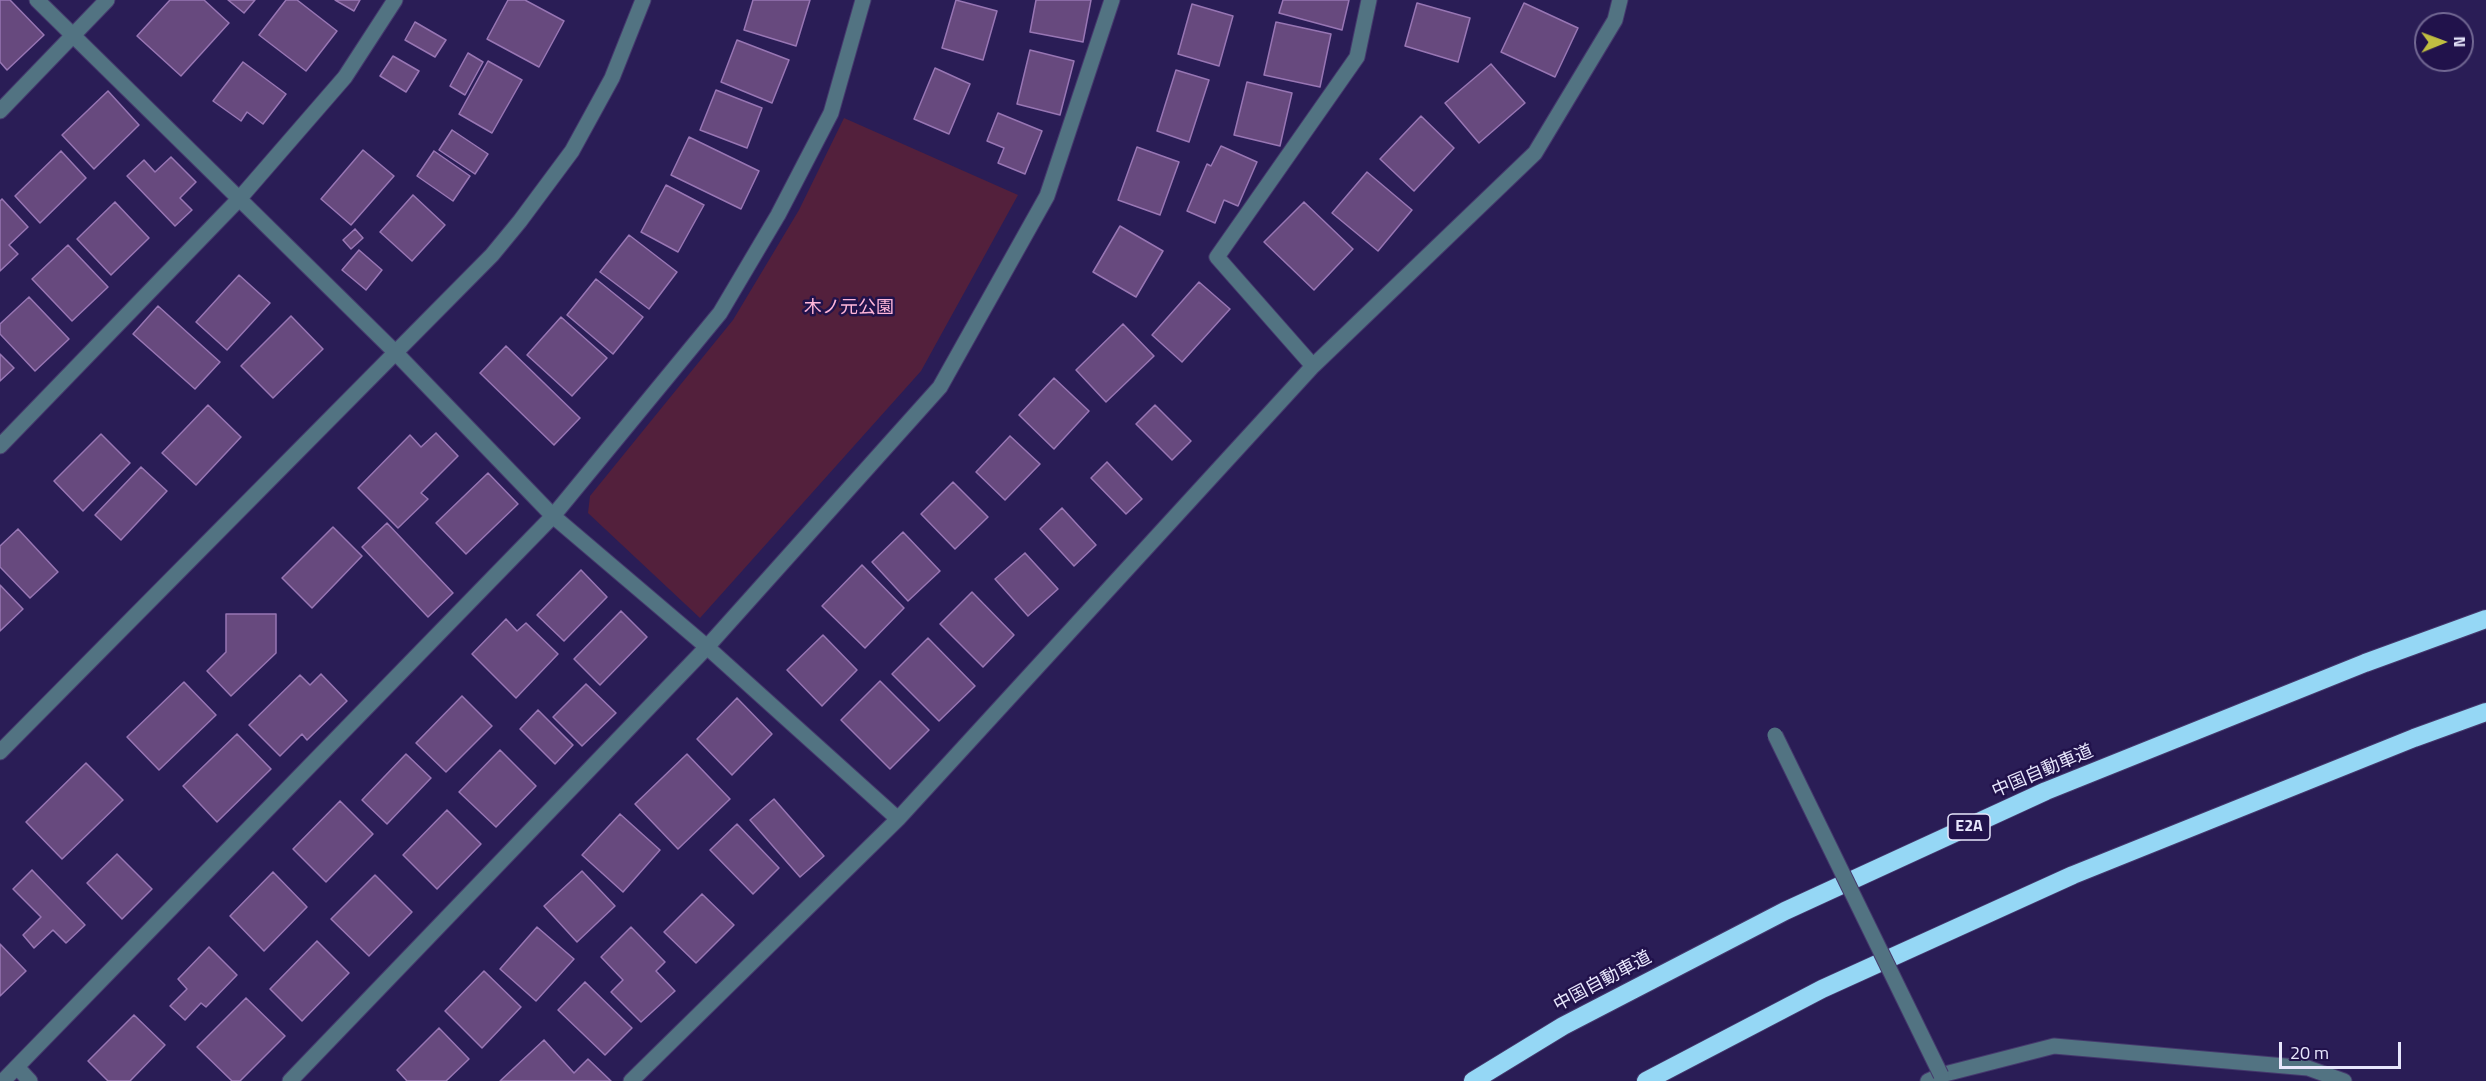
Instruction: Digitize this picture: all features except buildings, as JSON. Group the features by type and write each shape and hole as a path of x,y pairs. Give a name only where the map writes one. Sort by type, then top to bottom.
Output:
{"highway":[{"name":"中国自動車道","path":"1473,1081 1563,1026 1785,911 2046,791 2365,663 2486,619"},
{"path":"1646,1081 1822,989 2073,875 2414,738 2486,712"}],"street":[{"path":"37,0 394,351 553,516 707,647 898,819"},
{"path":"0,111 107,0"},
{"path":"0,446 240,198 345,76 395,0"},
{"path":"0,752 394,351 492,255 572,151 612,78 643,0"},
{"path":"3,1081 553,516 720,313 778,215 831,113 863,0"},
{"path":"291,1081 707,647 940,387 1047,196 1112,0"},
{"path":"1313,366 1217,257 1357,57 1369,0"},
{"path":"631,1081 898,819 1313,366 1535,153 1615,20 1620,0"},
{"path":"1775,735 1934,1078 2054,1046 2308,1068 2344,1081"},
{"path":"17,1067 30,1081"}],"green space":[{"name":"木ノ元公園","path":"844,118 1018,195 921,371 700,618 588,513 590,496 733,320 799,210"}]}
